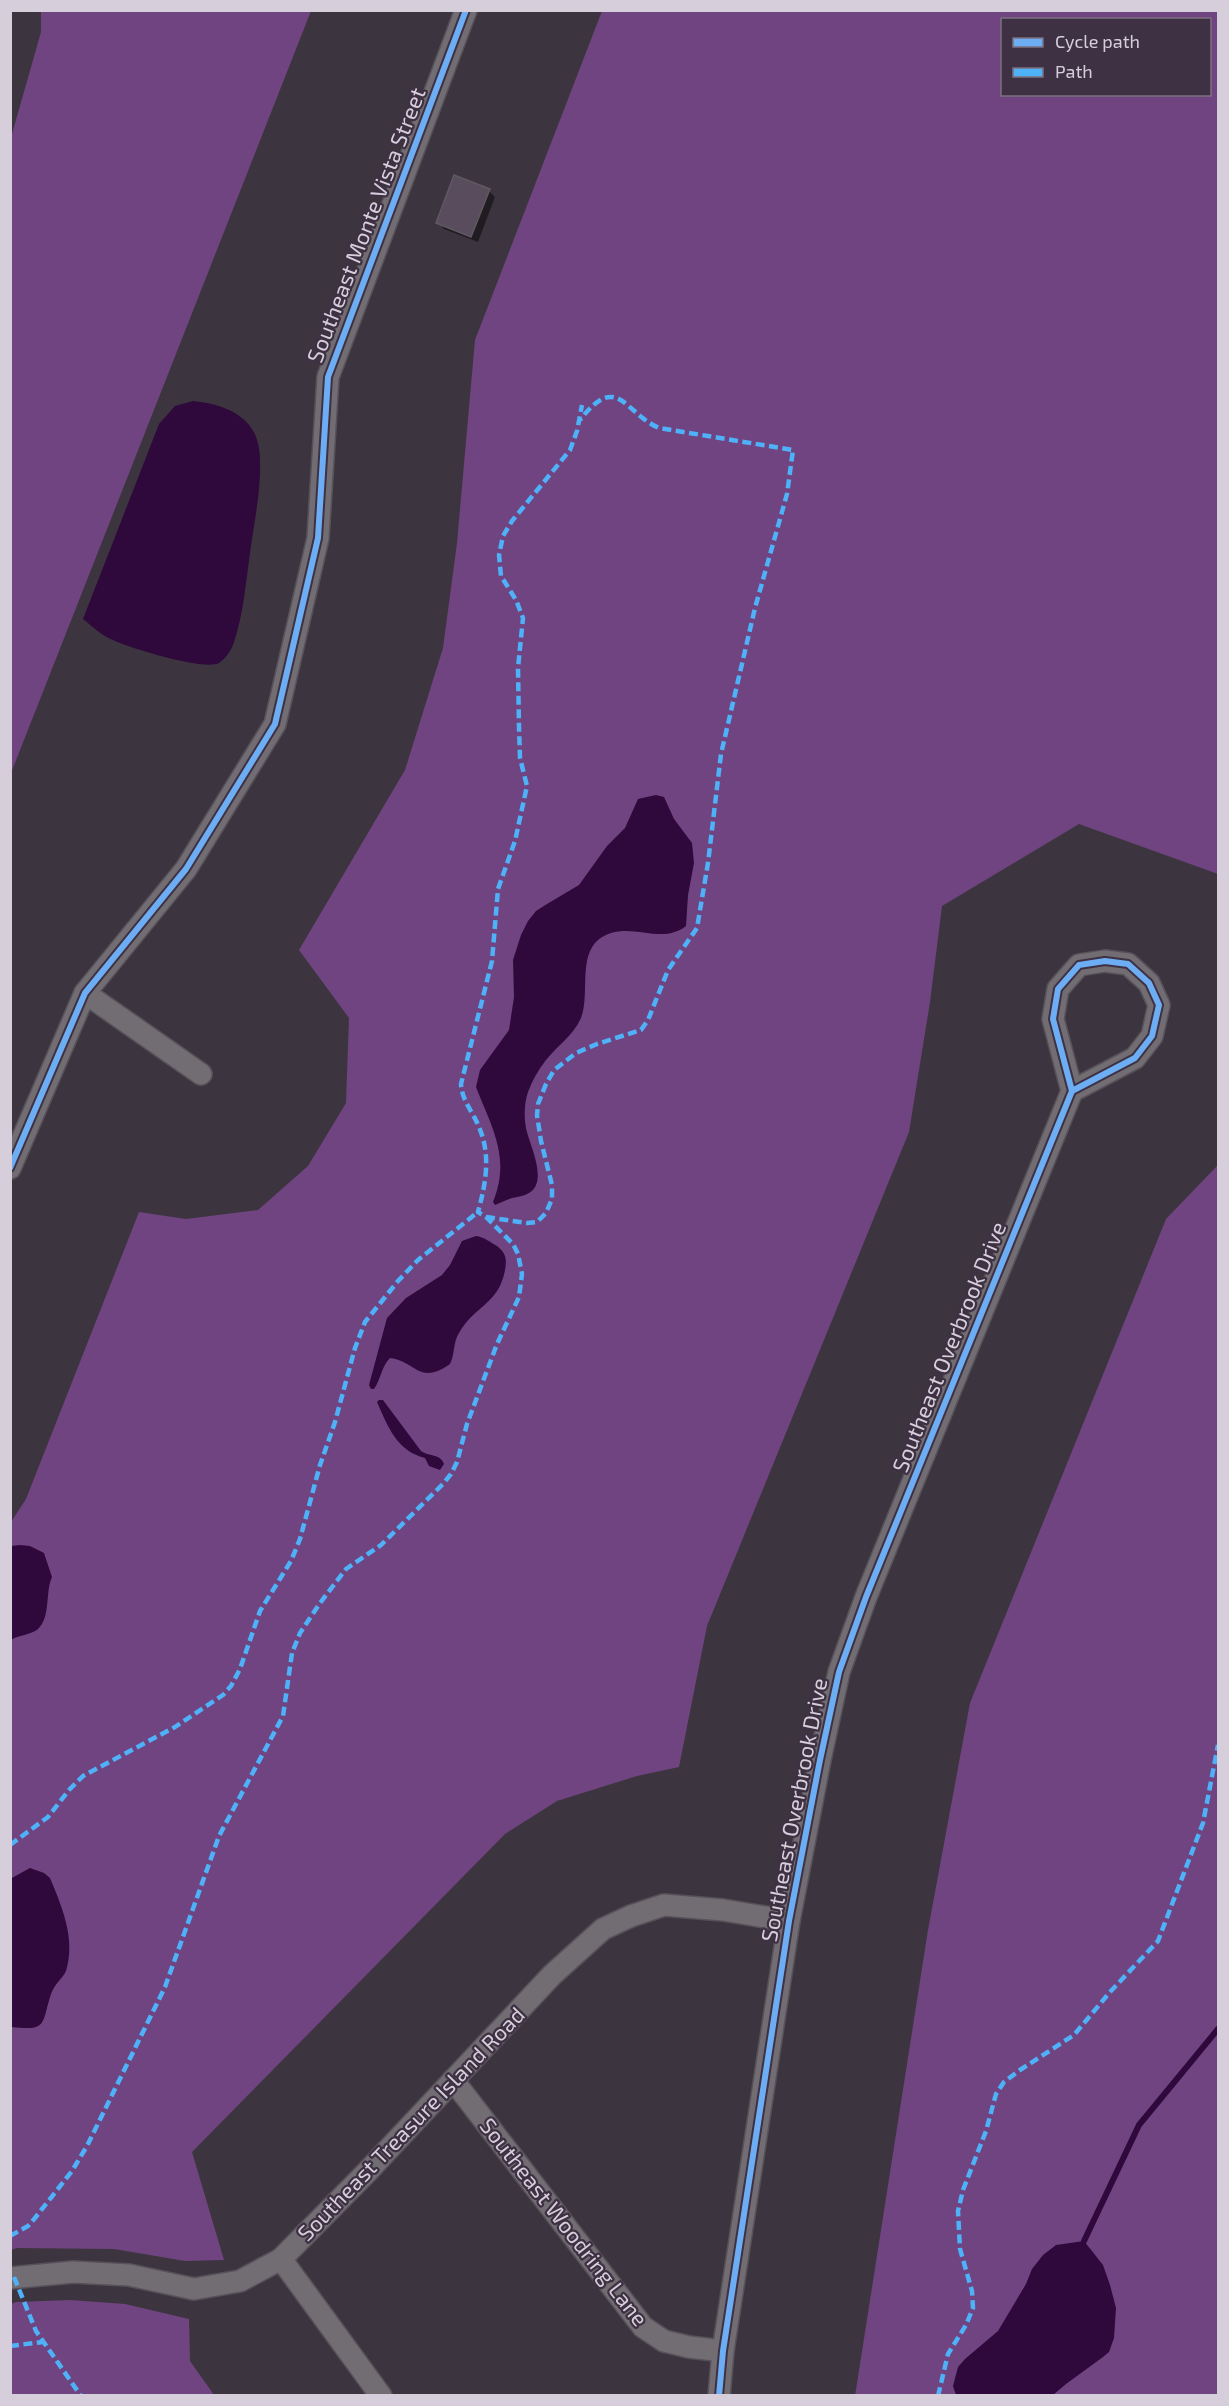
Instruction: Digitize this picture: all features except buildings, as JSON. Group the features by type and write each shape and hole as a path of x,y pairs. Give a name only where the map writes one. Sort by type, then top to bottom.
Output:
{"street":[{"name":"Southeast Monte Vista Street","path":"10,1168 85,993 186,869 275,724 318,538 328,377 466,10"},
{"path":"1105,962 1128,964 1149,983 1159,1005 1152,1036 1135,1058 1072,1090 1053,1019 1058,989 1079,965 1105,962"},
{"path":"85,993 201,1074"},
{"name":"Southeast Overbrook Drive","path":"719,2396 723,2351 789,1921 839,1672 866,1597 1072,1090"},
{"name":"Southeast Treasure Island Road","path":"10,2278 73,2272 129,2275 194,2289 240,2281 281,2259 368,2171 552,1975 603,1929 631,1916 664,1905 723,1910 789,1921"},
{"name":"Southeast Woodring Lane","path":"453,2080 643,2327 664,2341 723,2351"},
{"path":"281,2259 381,2396"}],"shaded area":[{"path":"41,11 311,11 11,773 10,141 41,32"},
{"path":"602,11 1218,11 1218,874 1079,824 942,906 930,1002 909,1132 707,1626 679,1767 637,1776 557,1801 505,1834 192,2152 224,2260 185,2261 114,2249 17,2248 11,2250 11,1522 26,1499 139,1212 186,1219 258,1210 308,1166 346,1103 349,1018 299,950 405,770 443,648 457,543 475,340"},
{"path":"193,401 218,406 241,417 254,433 260,456 260,482 240,621 229,653 219,663 211,665 167,658 122,644 97,631 83,619 159,424 175,406"},
{"path":"656,795 664,797 674,819 692,843 694,863 688,895 686,926 668,934 630,931 611,933 599,939 592,948 586,970 584,1007 581,1018 574,1030 540,1068 527,1097 525,1124 538,1171 535,1187 527,1194 495,1205 493,1202 498,1186 500,1157 493,1130 476,1087 480,1070 509,1030 514,997 513,960 521,935 536,911 579,885 607,846 625,828 638,799"},
{"path":"1218,1165 1218,2395 855,2396 928,1930 970,1703 1166,1219"},
{"path":"476,1236 482,1237 502,1251 506,1259 505,1270 502,1281 492,1298 465,1324 459,1333 450,1364 440,1370 424,1373 406,1363 390,1358 374,1389 371,1389 369,1385 387,1318 406,1298 442,1275 450,1265 462,1241"},
{"path":"383,1400 421,1451 440,1458 444,1464 440,1470 429,1466 425,1458 415,1455 400,1444 385,1420 377,1402"},
{"path":"11,1546 30,1546 44,1553 52,1577 42,1624 35,1631 11,1640"},
{"path":"30,1868 50,1878 66,1923 69,1959 66,1971 51,1994 41,2024 23,2028 11,2027 10,1879"},
{"path":"1084,2241 1103,2265 1116,2308 1114,2338 1109,2352 1053,2395 956,2395 953,2386 958,2367 998,2331 1026,2284 1032,2269 1043,2255 1056,2245"},
{"path":"70,2300 125,2304 189,2319 190,2361 214,2395 11,2395 11,2304"}],"waterway":[{"path":"1084,2241 1139,2125 1218,2029"}],"marked path":[{"path":"486,1217 527,1223 537,1222 546,1213 552,1199 552,1185 537,1115 538,1104 546,1084 554,1070 576,1053 641,1030 648,1020 668,970 697,928 708,863 721,754 755,608 787,494 793,450 659,428 621,400 612,397 603,398 580,420"},
{"path":"10,2236 28,2226 72,2171 87,2146 165,1987 219,1836 283,1716 292,1653 300,1633 346,1569 381,1545 451,1474 497,1344 519,1297 522,1274 518,1254 513,1244 478,1212 485,1180 485,1148 479,1127 463,1096 461,1084 492,961 498,889 515,841 527,786 520,758 519,727 518,668 523,618 516,600 501,576 499,555 503,536 512,521 570,450 577,431 582,405"},
{"path":"10,1845 48,1817 83,1776 175,1727 223,1695 231,1686 240,1669 260,1611 291,1561 300,1539 355,1348 365,1322 418,1260 478,1212"},
{"path":"938,2396 948,2354 966,2325 973,2308 972,2291 960,2249 958,2211 963,2190 986,2131 996,2094 1004,2082 1074,2035 1110,1992 1158,1941 1203,1823 1218,1745"},
{"path":"14,2277 36,2331 81,2396"},
{"path":"10,2346 43,2342"}],"cycle path":[{"path":"10,1168 85,993 186,869 275,724 318,538 328,377 466,10"},
{"path":"719,2396 723,2351 789,1921 839,1672 866,1597 1072,1091 1053,1019 1058,989 1079,965 1105,961 1128,964 1149,983 1159,1005 1152,1036 1135,1058 1072,1091"}]}
